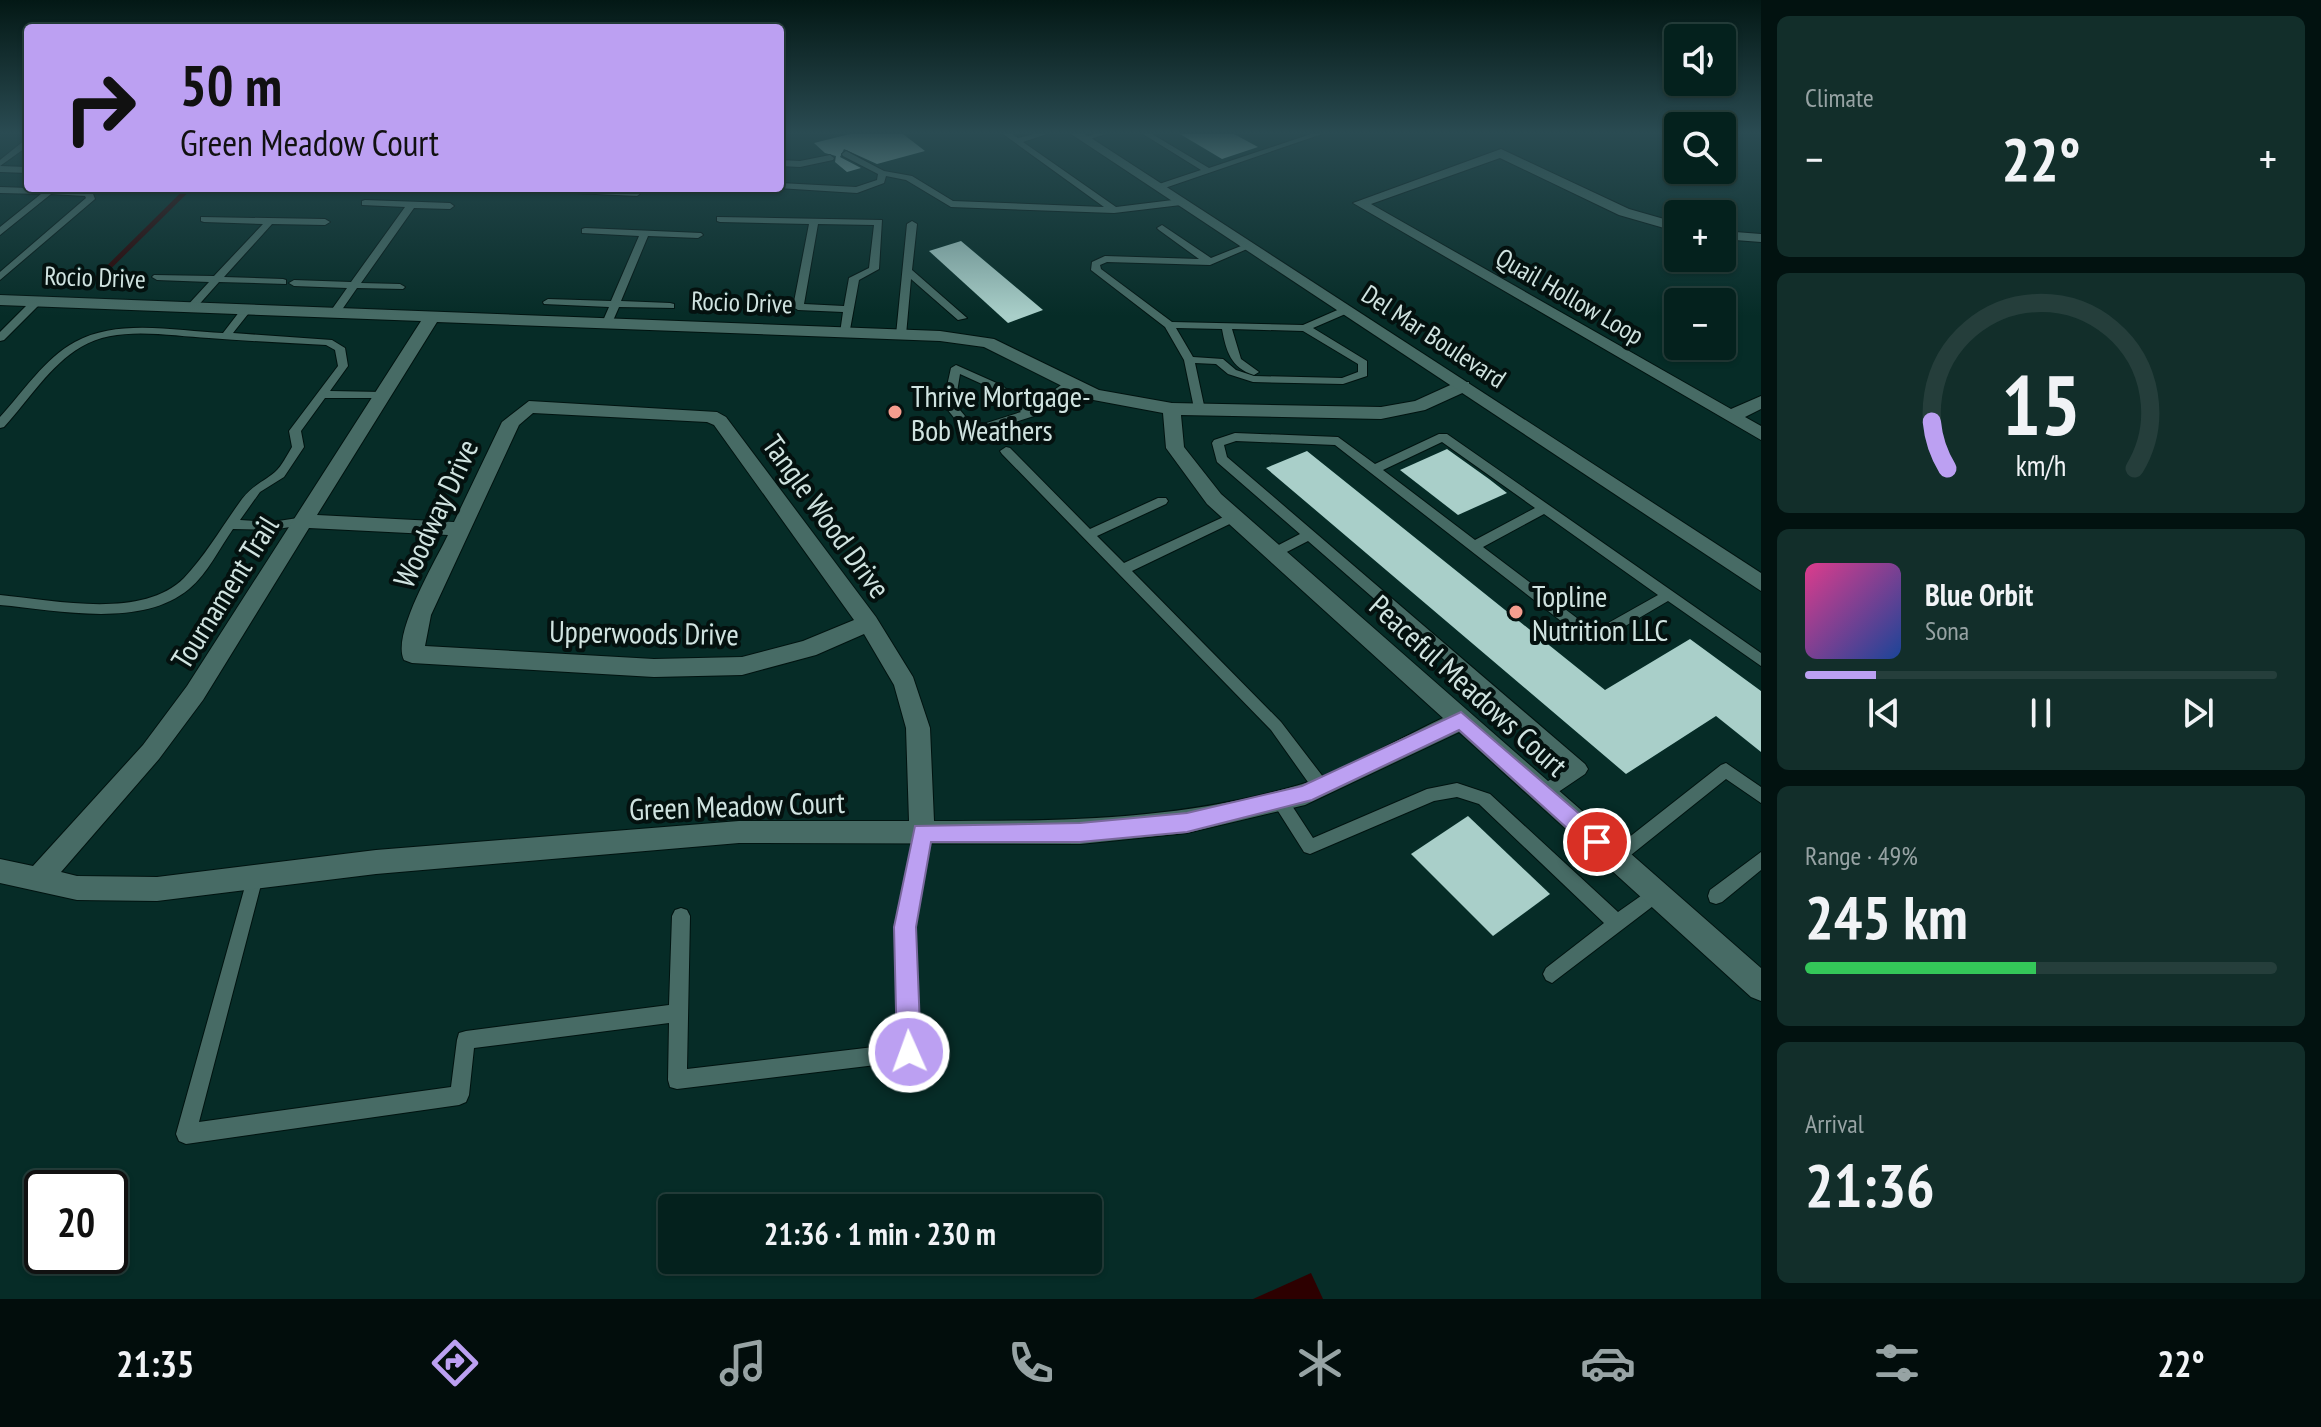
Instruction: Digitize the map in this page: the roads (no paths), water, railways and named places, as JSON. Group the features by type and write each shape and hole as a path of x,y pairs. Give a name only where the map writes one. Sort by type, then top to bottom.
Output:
{"street":[{"name":"Del Mar Boulevard","path":"1170,195 1761,583"},
{"name":"Quail Hollow Loop","path":"1384,195 1360,203 1761,434"},
{"name":"Quail Hollow Loop","path":"1588,195 1624,212 1664,224"},
{"path":"1736,236 1761,238"},
{"name":"Rocio Drive","path":"0,300 901,335 988,343 1068,385 1119,402 1172,409 1381,413 1419,406 1463,386"},
{"name":"Tournament Trail","path":"38,879 151,752 195,693 432,316"},
{"path":"1730,417 1761,402"},
{"name":"Woodway Drive","path":"412,654 420,615 511,422 529,407"},
{"name":"Tangle Wood Drive","path":"529,407 695,413 720,421 868,623 905,683 918,728 922,832"},
{"name":"Peaceful Meadows Court","path":"1172,409 1175,448 1214,499 1761,987"},
{"path":"304,521 461,529"},
{"name":"Upperwoods Drive","path":"412,654 654,668 731,666 774,660 868,623"},
{"name":"Green Meadow Court","path":"0,871 77,888 157,889 376,862 739,832 1080,833 1187,822 1321,787 1461,720"}],"lane":[{"path":"0,232 46,195"},
{"path":"3,272 91,199 90,195"},
{"path":"936,195 951,204 1114,210 1181,202"},
{"path":"1092,195 1114,210"},
{"path":"365,203 450,206"},
{"path":"335,312 411,205"},
{"path":"204,219 325,222"},
{"path":"720,219 879,222 874,269 854,278 845,333"},
{"path":"191,307 270,221"},
{"path":"814,221 798,307 848,309"},
{"path":"901,335 912,224"},
{"path":"1162,228 1210,262"},
{"path":"585,231 698,235"},
{"path":"607,323 645,233"},
{"path":"1199,410 1189,360 1169,325 1096,270 1095,264 1105,259 1210,262 1249,246"},
{"path":"907,270 962,318"},
{"path":"157,277 400,287"},
{"path":"0,338 37,301"},
{"path":"548,302 670,306"},
{"path":"226,336 247,309"},
{"path":"1169,325 1305,328 1346,310"},
{"path":"1226,326 1234,359 1243,369 1256,373 1363,374"},
{"path":"1305,328 1363,363 1363,374"},
{"path":"0,424 76,346 113,333 328,342 340,348 343,366 295,431 298,447 280,474 256,489 185,586 161,601 136,608 0,600"},
{"path":"1189,360 1219,361 1232,372 1253,379 1343,381 1363,374"},
{"path":"1030,413 997,387 956,368 949,404 972,432 1030,413 1068,385"},
{"path":"322,394 383,395"},
{"path":"1542,794 1580,769 1221,459 1218,443 1235,437 1338,441 1593,638 1668,595"},
{"path":"1374,469 1443,437 1761,660"},
{"path":"1006,451 1276,726 1321,787"},
{"path":"1088,535 1162,501"},
{"path":"1474,546 1544,508"},
{"path":"1122,570 1234,517"},
{"path":"230,524 272,526 304,521"},
{"path":"1274,553 1308,535"},
{"path":"1615,858 1726,770 1761,796"},
{"path":"1279,800 1310,847 1433,794 1457,790 1484,799 1617,923"},
{"path":"681,916 677,1080 909,1052 905,927 922,832"},
{"path":"1716,896 1761,860"},
{"path":"255,877 186,1134 459,1095 466,1040 678,1013"},
{"path":"1552,974 1655,894"}],"waterway":[{"path":"98,278 182,195"}],"place":[{"name":"Thrive Mortgage- Bob Weathers","path":"895,412"},
{"name":"Topline Nutrition LLC","path":"1516,612"}]}
